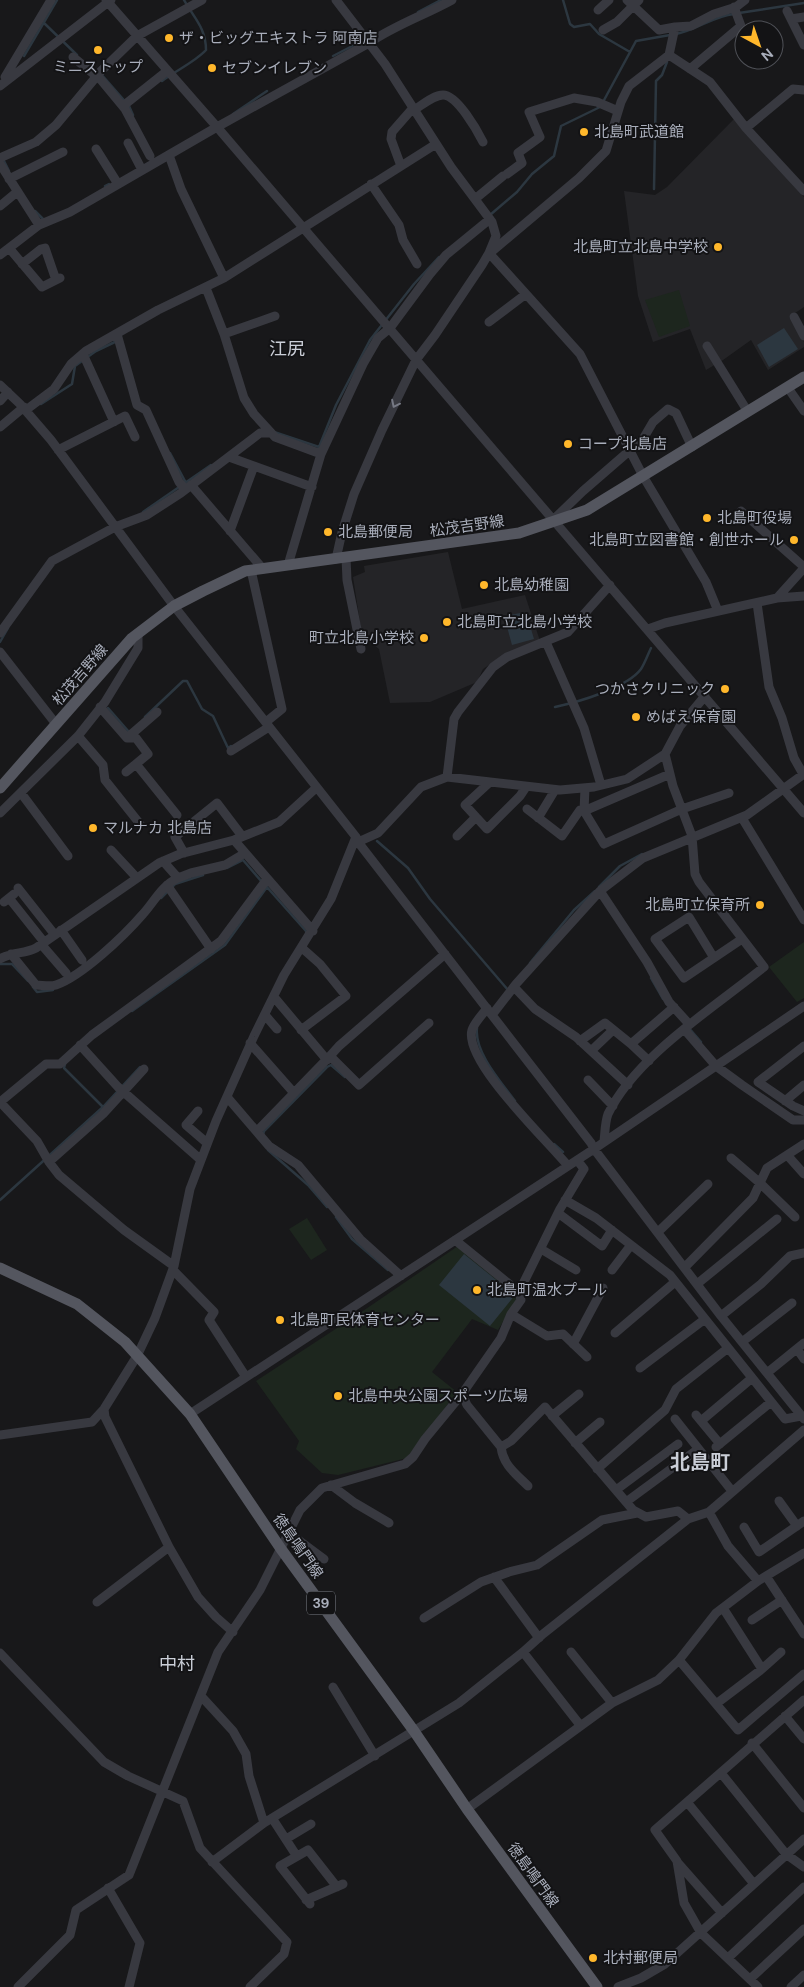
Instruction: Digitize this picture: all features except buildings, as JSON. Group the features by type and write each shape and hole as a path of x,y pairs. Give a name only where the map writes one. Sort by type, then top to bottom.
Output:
{"main road":[{"name":"松茂吉野線","path":"0,788 138,633 174,606 245,571 519,534 587,510 804,377"},
{"name":"徳島鳴門線","path":"0,1268 77,1304 125,1342 190,1414 281,1548 414,1731 467,1810 597,1987"}],"street":[{"path":"0,85 12,70 51,0"},
{"path":"0,158 36,142 56,125 96,76 137,36 202,0"},
{"path":"336,0 385,64 436,144 490,219 496,236 489,253 435,335 416,360 354,494 342,532 341,558 361,649"},
{"path":"0,255 39,225 70,212 141,168 169,155 369,43 384,32 452,0"},
{"path":"598,10 609,0"},
{"path":"603,30 617,22 633,2 660,30 692,26 745,0"},
{"path":"0,85 108,1 804,813"},
{"path":"690,69 741,26 734,7"},
{"path":"804,17 789,15 804,45"},
{"path":"489,253 579,178 606,151 621,102 629,86 669,55 675,27"},
{"path":"669,55 710,82 746,128 804,191"},
{"path":"73,57 102,80 123,106 150,156"},
{"path":"123,106 170,73"},
{"path":"746,128 793,89 804,90"},
{"path":"400,166 390,139 392,132 414,109 441,95 450,97 461,109 483,142"},
{"path":"475,199 522,163 518,153 540,137 530,112 574,98 597,102 618,111"},
{"path":"128,143 141,168"},
{"path":"0,426 54,389 72,364 83,354 158,310 224,278 436,144"},
{"path":"96,149 118,184"},
{"path":"9,179 63,152"},
{"path":"169,155 181,189 224,278"},
{"path":"0,164 39,225"},
{"path":"371,184 399,225 404,240 417,264"},
{"path":"0,206 17,192"},
{"path":"288,565 321,454 363,364 386,324 446,255 490,219"},
{"path":"9,248 22,264 42,287 58,279 45,248 40,248 22,264"},
{"path":"489,253 580,354 644,476 706,582 718,611"},
{"path":"206,288 224,334 244,398 254,414 275,437 321,454"},
{"path":"489,322 526,294"},
{"path":"224,334 275,316"},
{"path":"794,316 804,336"},
{"path":"117,334 136,405 146,410 185,485 263,569"},
{"path":"707,346 748,412"},
{"path":"83,354 114,422"},
{"path":"0,385 25,409 58,450 174,606 490,1011 721,1316 802,1417"},
{"path":"788,388 804,411"},
{"path":"0,401 8,392"},
{"path":"555,521 583,490 643,439 653,422 668,409 676,413 692,447"},
{"path":"58,450 125,416 135,436"},
{"path":"0,633 52,561 115,527 147,515 185,485 229,457 260,434 270,433"},
{"path":"229,457 312,487"},
{"path":"230,532 254,466"},
{"path":"740,511 804,568 777,598"},
{"path":"231,751 268,725 282,709 251,570"},
{"path":"447,777 454,719 493,667 507,657 568,632 610,585"},
{"path":"648,629 665,623 777,598 804,596 804,605"},
{"path":"568,1166 512,1104 478,1057 472,1042 472,1030 514,987 600,891 643,858 692,836 742,818 803,774 794,758 782,718 769,686 757,603"},
{"path":"0,813 78,736 100,707 138,648 138,633"},
{"path":"546,642 584,728 601,785"},
{"path":"0,652 56,724"},
{"path":"357,839 378,833 421,787 447,777 555,790 585,788 627,779 665,754 680,726 705,696"},
{"path":"100,707 127,738 136,738 148,754 126,772"},
{"path":"127,738 157,712"},
{"path":"78,736 103,766 105,780 140,824"},
{"path":"604,1141 607,1116 628,1085 650,1061 687,1027 764,967 699,882 695,874 692,836 670,774 665,754"},
{"path":"136,764 177,815"},
{"path":"527,809 562,836 580,810 584,811 670,774"},
{"path":"490,782 465,805 487,829 520,796 526,787"},
{"path":"0,959 11,954 30,951 164,861 184,853 238,838 279,822 316,788"},
{"path":"585,788 584,811 604,844 682,809 729,793"},
{"path":"538,818 555,790"},
{"path":"21,793 68,856"},
{"path":"184,853 175,837 217,803 245,853 313,931"},
{"path":"457,836 476,817"},
{"path":"742,818 804,920"},
{"path":"0,1435 92,1422 104,1409 137,1356 155,1318 174,1268 190,1189 227,1097 250,1043 284,975 332,899 357,839"},
{"path":"111,850 137,878"},
{"path":"11,954 36,985 54,986 75,976 111,945 144,914 154,898 178,878 225,865 245,853"},
{"path":"164,861 178,878"},
{"path":"246,1377 209,1320 214,1312 174,1268 103,1213 59,1175 37,1141 0,1102 46,1064 60,1064 92,1035 221,941 267,879"},
{"path":"167,886 211,949"},
{"path":"600,891 672,1009 716,1066 793,1120 804,1120"},
{"path":"66,973 11,896 58,933 82,960"},
{"path":"714,958 689,917 655,938 684,978 714,958 742,939"},
{"path":"301,1030 346,996 320,964 302,948"},
{"path":"257,1131 338,1046 445,954"},
{"path":"514,987 535,1009 580,1041 628,1085"},
{"path":"274,997 301,1030 328,1058 360,1084 429,1023"},
{"path":"190,1414 594,1149 804,1006"},
{"path":"631,1044 672,1009"},
{"path":"265,1015 277,1029"},
{"path":"580,1041 605,1023 650,1061"},
{"path":"591,1051 613,1030"},
{"path":"250,1043 294,1093"},
{"path":"80,1046 121,1090 201,1160"},
{"path":"804,1046 758,1082 800,1111 804,1111"},
{"path":"49,1162 104,1114 121,1090 144,1069"},
{"path":"588,1080 614,1106"},
{"path":"785,1101 804,1085"},
{"path":"227,1097 269,1146 298,1165 360,1239 401,1276"},
{"path":"198,1111 186,1125 208,1143"},
{"path":"685,1267 753,1198 767,1168 804,1144"},
{"path":"788,1156 804,1174"},
{"path":"731,1158 760,1183 795,1218"},
{"path":"519,1292 558,1213 584,1169 577,1160"},
{"path":"658,1232 708,1184"},
{"path":"565,1200 596,1218 670,1275 785,1419 802,1417"},
{"path":"558,1213 602,1246 612,1230"},
{"path":"697,1284 777,1219"},
{"path":"18,1987 70,1935 76,1910 130,1875 218,1652 260,1590 300,1510 315,1493 331,1485 405,1464 462,1394 501,1338 511,1314 521,1300 519,1292 455,1240"},
{"path":"612,1270 631,1245"},
{"path":"541,1249 576,1270"},
{"path":"721,1316 761,1284 790,1256 804,1253"},
{"path":"615,1333 675,1282"},
{"path":"574,1344 603,1288"},
{"path":"742,1342 792,1303"},
{"path":"511,1314 547,1336 563,1334 587,1357"},
{"path":"640,1368 705,1320"},
{"path":"767,1373 800,1346 804,1359"},
{"path":"597,1469 665,1410 676,1389 728,1348"},
{"path":"752,1378 698,1418 718,1446 771,1402"},
{"path":"462,1394 467,1405 501,1447 502,1456 510,1469 528,1486"},
{"path":"552,1416 579,1394"},
{"path":"501,1447 511,1441 545,1408 626,1502 637,1512 646,1517 678,1511 688,1520"},
{"path":"104,1409 104,1417 169,1547 198,1597 233,1632"},
{"path":"675,1419 732,1492"},
{"path":"575,1443 600,1422"},
{"path":"212,1862 264,1823 459,1703 688,1520 709,1512 804,1430"},
{"path":"616,1490 678,1444"},
{"path":"626,1502 698,1449"},
{"path":"331,1485 354,1503 389,1523"},
{"path":"744,1527 759,1552 800,1524 779,1501"},
{"path":"424,1618 481,1582 537,1565 602,1520 637,1512"},
{"path":"709,1512 728,1546 782,1600 803,1632"},
{"path":"289,1533 324,1559"},
{"path":"97,1602 169,1547"},
{"path":"467,1810 612,1703 658,1680 679,1660 716,1613 762,1579 804,1553"},
{"path":"494,1577 539,1638"},
{"path":"752,1620 782,1600"},
{"path":"723,1608 762,1670"},
{"path":"523,1652 580,1725"},
{"path":"571,1652 612,1703"},
{"path":"716,1704 762,1670 781,1652"},
{"path":"0,1653 104,1762 128,1776 183,1801 200,1848 286,1942 284,1954 254,1986"},
{"path":"679,1660 738,1730 804,1674"},
{"path":"333,1687 374,1756"},
{"path":"201,1696 233,1732 246,1754 249,1776 264,1823"},
{"path":"722,1913 677,1861 655,1830 752,1743 804,1700"},
{"path":"785,1716 804,1739"},
{"path":"752,1743 804,1808"},
{"path":"720,1773 786,1854 804,1867"},
{"path":"687,1802 754,1884"},
{"path":"272,1818 296,1856"},
{"path":"286,1839 311,1824"},
{"path":"618,1987 650,1974 672,1958 804,1839"},
{"path":"308,1850 340,1886 308,1902 280,1866 296,1856 308,1850"},
{"path":"677,1861 684,1903 701,1932 758,1987"},
{"path":"728,1958 804,1886"},
{"path":"108,1888 140,1943 129,1987"},
{"path":"750,1978 804,1929"},
{"path":"791,1987 804,1975"}],"shaded area":[{"name":"北島町立北島中学校","path":"734,119 804,197 804,307 789,317 804,342 804,347 768,370 751,340 706,370 690,329 653,342 638,296 624,191 655,195 667,187"},
{"path":"679,290 690,326 659,337 645,300"},
{"path":"784,328 798,349 769,367 757,345"},
{"name":"北島町立北島小学校","path":"448,552 462,609 525,595 540,641 505,654 483,669 477,682 430,702 390,703 379,649 362,635 353,577 365,572 364,566"},
{"path":"526,612 534,639 512,645 504,616"},
{"path":"804,942 804,998 797,1002 769,967"},
{"path":"307,1218 327,1250 311,1260 289,1229"},
{"path":"458,1246 518,1297 498,1330 472,1319 432,1372 457,1392 407,1458 338,1475 322,1473 296,1449 299,1441 256,1381"},
{"name":"北島町温水プール","path":"464,1254 515,1295 490,1326 439,1285"}],"waterway":[{"path":"24,56 57,0"},
{"path":"162,81 206,50 202,29 184,0"},
{"path":"418,12 441,0"},
{"path":"563,0 570,24 574,27 590,24 599,34 630,52"},
{"path":"739,13 804,3"},
{"path":"676,34 719,17 734,14"},
{"path":"44,23 77,55"},
{"path":"603,102 636,41 670,35"},
{"path":"333,56 360,42"},
{"path":"654,189 656,81 662,75 667,62"},
{"path":"101,74 129,106 133,115"},
{"path":"233,114 267,91"},
{"path":"490,215 517,192 532,174 554,156 561,126 600,107"},
{"path":"3,159 9,171"},
{"path":"105,186 109,184"},
{"path":"35,211 43,219"},
{"path":"274,432 319,447 336,405 370,340 414,284 439,257"},
{"path":"41,404 72,384 75,366 96,351 117,341"},
{"path":"170,453 186,483"},
{"path":"143,512 211,465"},
{"path":"0,642 8,628"},
{"path":"555,707 589,698 625,682 641,669 651,648"},
{"path":"145,717 183,681 187,681 202,709 213,716 228,748 231,746"},
{"path":"108,708 130,731"},
{"path":"377,841 408,868 430,899 508,990"},
{"path":"599,887 620,866 642,854"},
{"path":"227,868 243,860 262,882"},
{"path":"161,898 175,884 203,875"},
{"path":"266,886 306,932"},
{"path":"132,1011 225,945 267,887"},
{"path":"530,963 574,910 595,891"},
{"path":"0,964 12,964 28,981"},
{"path":"651,978 663,999"},
{"path":"33,987 37,992 53,990"},
{"path":"688,1027 701,1042"},
{"path":"477,1028 477,1037 484,1057 515,1101"},
{"path":"65,1064 64,1068 103,1107"},
{"path":"263,1135 264,1131 327,1067 331,1065 345,1077"},
{"path":"0,1200 103,1107 140,1067"},
{"path":"554,1144 563,1152"},
{"path":"268,1150 308,1185 327,1207"},
{"path":"336,1217 352,1239 388,1270"}],"place":[{"name":"ザ・ビッグエキストラ 阿南店","path":"169,38"},
{"name":"ミニストップ","path":"98,50"},
{"name":"セブンイレブン","path":"212,68"},
{"name":"北島町武道館","path":"584,132"},
{"name":"北島町立北島中学校","path":"718,247"},
{"name":"コープ北島店","path":"568,444"},
{"name":"北島町役場","path":"707,518"},
{"name":"北島郵便局","path":"328,532"},
{"name":"北島町立図書館・創世ホール","path":"794,540"},
{"name":"北島幼稚園","path":"484,585"},
{"name":"北島町立北島小学校","path":"447,622"},
{"name":"町立北島小学校","path":"424,638"},
{"name":"つかさクリニック","path":"725,689"},
{"name":"めばえ保育園","path":"636,717"},
{"name":"マルナカ 北島店","path":"93,828"},
{"name":"北島町立保育所","path":"760,905"},
{"name":"北島町温水プール","path":"477,1290"},
{"name":"北島町民体育センター","path":"280,1320"},
{"name":"北島中央公園スポーツ広場","path":"338,1396"},
{"name":"北村郵便局","path":"593,1958"}],"district":[{"name":"江尻","path":"287,349"},
{"name":"北島町","path":"700,1462"},
{"name":"中村","path":"177,1664"}]}
